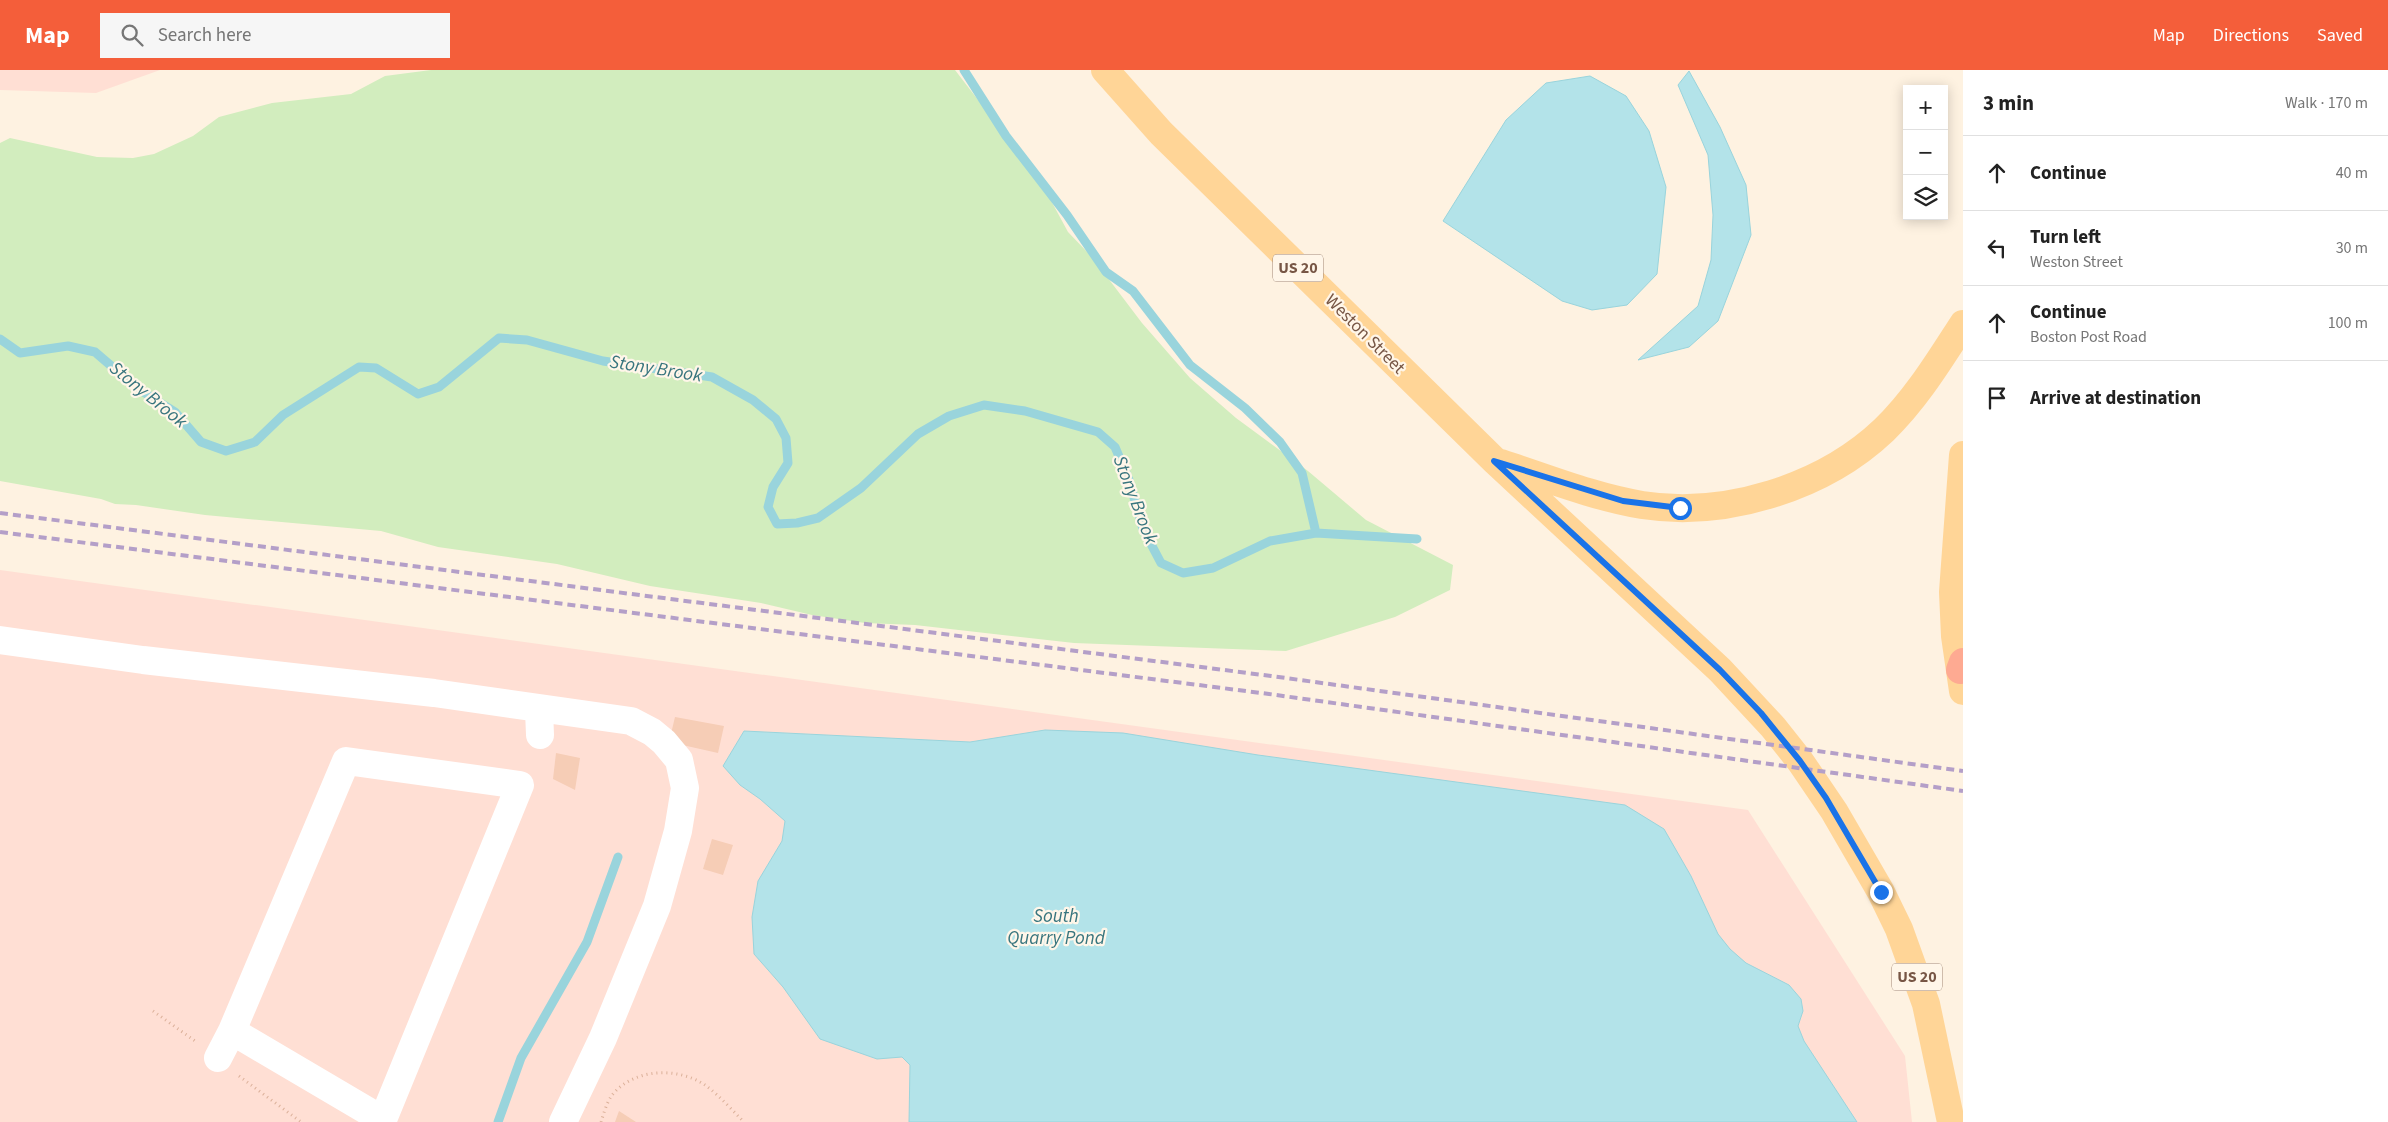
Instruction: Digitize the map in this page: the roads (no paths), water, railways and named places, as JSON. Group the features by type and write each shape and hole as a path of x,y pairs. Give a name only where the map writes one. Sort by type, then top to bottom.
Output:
{"main road":[{"name":"Weston Street","path":"1105,70 1161,133 1494,461 1699,651 1748,699 1773,727 1826,798 1890,910 1915,970 1934,1035 1951,1122"},
{"path":"1494,461 1609,497 1660,507 1680,508 1719,505 1775,492 1809,480 1840,463 1884,430 1923,385 1963,324"},
{"path":"1962,674 1955,636 1953,592 1963,456"}],"lane":[{"path":"0,640 144,660 434,693 540,722 630,721 652,732 664,742 679,760 685,788 678,831 657,906 603,1038 563,1122"},
{"path":"218,1058 232,1031 346,761 520,785 383,1121 232,1031"}],"water":[{"path":"1689,71 1720,127 1746,185 1751,235 1718,321 1689,347 1638,360 1698,306 1711,260 1713,215 1708,155 1678,85"},
{"path":"1590,76 1626,96 1649,131 1666,187 1657,274 1627,305 1592,310 1562,301 1443,221 1506,120 1546,83"},
{"name":"South Quarry Pond","path":"1045,730 1123,733 1258,755 1625,805 1664,829 1691,876 1718,934 1730,949 1746,963 1789,985 1801,999 1803,1011 1798,1026 1804,1041 1857,1122 909,1122 910,1065 902,1057 877,1059 820,1039 783,987 754,954 752,917 758,881 782,841 785,821 760,799 740,785 723,766 744,731 970,742"}],"waterway":[{"path":"964,70 1006,136 1067,215 1106,272 1133,291 1190,365 1245,408 1280,442 1302,473 1316,533"},
{"name":"Stony Brook","path":"0,339 20,353 68,346 95,352 137,388 175,412 201,442 226,451 255,442 283,415 359,367 376,368 418,394 439,387 499,338 527,340 603,361 712,377 753,400 776,419 786,438 788,463 773,487 768,507 777,524 797,523 818,518 861,488 918,434 949,416 984,405 1025,411 1098,432 1115,447 1129,480 1143,529 1161,563 1183,573 1213,568 1270,541 1316,533 1417,539"},
{"path":"498,1122 521,1058 587,942 618,857"}],"railway":[{"path":"0,513 1271,676 1963,771"},
{"path":"0,532 1269,694 1963,791"}]}
